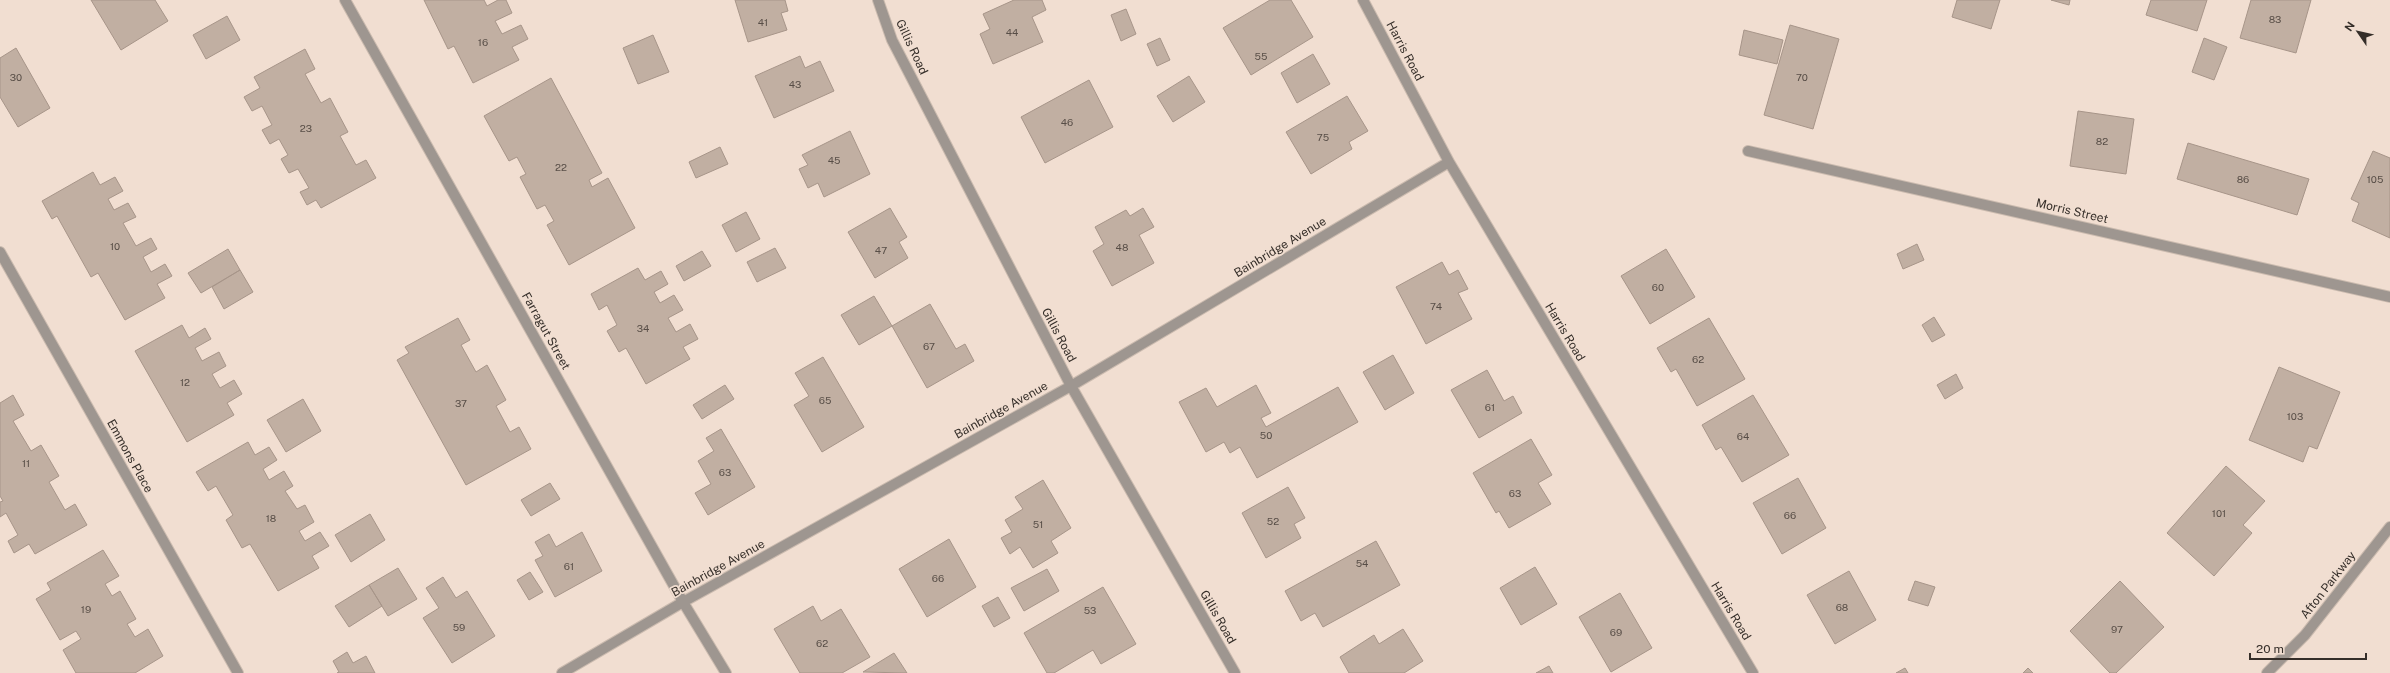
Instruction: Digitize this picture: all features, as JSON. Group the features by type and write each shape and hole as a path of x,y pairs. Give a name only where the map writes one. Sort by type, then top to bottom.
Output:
{"street":[{"name":"Farragut Street","path":"345,0 684,602 726,673"},
{"name":"Gillis Road","path":"878,0 899,54 1071,386 1235,673"},
{"name":"Harris Road","path":"1363,0 1449,162 1753,673"},
{"name":"Morris Street","path":"1748,151 2390,297"},
{"name":"Bainbridge Avenue","path":"562,673 684,602 1071,386 1449,162"},
{"name":"Emmons Place","path":"0,252 238,673"},
{"name":"Afton Parkway","path":"2267,673 2305,635 2390,527"}],"building":[{"path":"91,0 155,0 168,21 121,50"},
{"path":"424,0 484,0 487,6 498,0 506,0 512,13 495,21 502,34 521,25 528,39 512,47 519,60 473,83 454,46 448,49"},
{"path":"735,0 785,0 788,11 781,13 787,30 748,42"},
{"path":"1014,0 1042,0 1046,10 1032,17 1043,42 993,64 980,34 990,29 983,14"},
{"path":"1270,0 1291,0 1313,37 1251,75 1223,28"},
{"path":"1957,0 2000,0 1991,29 1952,17"},
{"path":"2051,0 2070,0 2069,5"},
{"path":"2151,0 2207,0 2197,31 2146,15"},
{"path":"2251,0 2311,0 2296,53 2240,38"},
{"path":"1126,9 1136,34 1121,41 1111,15"},
{"path":"227,16 240,40 206,59 193,35"},
{"path":"1790,25 1839,39 1813,129 1764,115"},
{"path":"1744,30 1783,40 1777,64 1739,55"},
{"path":"653,35 669,72 638,84 623,48"},
{"path":"1160,38 1170,60 1157,66 1147,44"},
{"path":"2204,38 2227,47 2214,80 2192,72"},
{"path":"16,48 50,108 18,127 0,97 0,58"},
{"path":"305,49 315,69 305,74 321,103 330,98 348,132 340,136 356,165 366,160 376,178 321,208 316,200 307,205 300,192 309,188 298,169 289,173 281,159 288,155 279,139 270,144 262,130 272,125 262,106 252,111 244,97 260,88 254,77"},
{"path":"1313,54 1330,84 1297,103 1281,73"},
{"path":"800,56 805,68 820,61 834,91 774,118 755,76"},
{"path":"1189,76 1205,102 1173,122 1157,96"},
{"path":"551,78 602,173 589,180 592,187 608,178 635,228 569,265 547,225 554,221 545,205 537,209 520,177 526,174 517,157 509,161 484,116"},
{"path":"1089,80 1113,127 1045,163 1021,117"},
{"path":"1347,96 1368,131 1349,142 1352,149 1311,174 1286,132"},
{"path":"2078,111 2134,119 2126,174 2070,166"},
{"path":"850,131 870,174 824,197 818,183 808,188 799,169 808,165 802,155"},
{"path":"2188,143 2309,179 2297,215 2177,179"},
{"path":"720,147 728,164 696,178 689,162"},
{"path":"2373,151 2390,158 2390,238 2352,221 2359,203 2351,199"},
{"path":"93,172 100,185 115,177 123,191 108,199 114,210 128,203 136,217 123,223 136,246 151,238 157,249 143,257 151,272 165,264 172,276 157,284 165,298 125,320 98,273 91,277 57,216 52,219 42,201"},
{"path":"890,208 907,237 899,242 908,258 875,278 848,232"},
{"path":"1143,208 1154,227 1139,235 1154,263 1112,286 1093,251 1104,244 1095,227 1126,210 1130,216"},
{"path":"746,212 760,239 736,252 722,225"},
{"path":"1917,244 1924,260 1903,269 1897,254"},
{"path":"775,248 786,268 757,282 747,262"},
{"path":"228,249 240,270 201,293 188,273"},
{"path":"1666,249 1695,297 1650,324 1621,276"},
{"path":"702,251 711,266 684,281 676,266"},
{"path":"1442,262 1449,275 1458,270 1468,289 1458,293 1472,319 1426,344 1396,287"},
{"path":"638,268 645,280 661,271 668,284 654,292 660,303 674,295 683,310 668,318 676,332 690,324 698,339 683,347 690,359 646,384 626,348 619,352 607,331 617,325 607,305 599,310 591,294"},
{"path":"240,270 253,292 224,309 212,287"},
{"path":"874,296 892,326 859,345 841,315"},
{"path":"930,304 956,349 965,344 974,361 927,388 892,326"},
{"path":"1934,317 1945,335 1932,342 1922,325"},
{"path":"458,318 470,340 461,345 476,372 487,365 506,400 496,406 510,432 519,427 531,449 466,485 397,360 409,353 405,347"},
{"path":"1709,318 1745,379 1697,406 1676,369 1671,372 1657,348"},
{"path":"182,325 189,338 205,328 211,339 195,348 202,361 219,352 226,366 212,374 220,388 234,380 242,394 227,403 234,415 187,442 135,351"},
{"path":"1393,355 1414,393 1385,410 1363,372"},
{"path":"823,357 864,427 822,452 794,405 809,396 795,373"},
{"path":"2279,367 2340,392 2317,449 2309,446 2303,462 2249,440"},
{"path":"1487,370 1504,401 1513,396 1522,413 1479,438 1451,390"},
{"path":"1956,374 1963,388 1945,399 1937,385"},
{"path":"725,385 734,399 702,419 693,405"},
{"path":"1256,385 1271,413 1261,418 1266,427 1338,387 1358,422 1257,478 1240,447 1230,453 1224,442 1206,452 1179,402 1206,388 1217,407"},
{"path":"13,395 24,415 13,421 31,451 41,445 59,476 49,482 65,510 75,504 87,525 35,554 29,544 14,553 8,541 18,535 6,513 0,517 0,502 3,501 0,496 0,403"},
{"path":"1753,395 1789,455 1742,482 1721,447 1716,450 1702,425"},
{"path":"303,399 321,431 286,452 267,420"},
{"path":"721,429 755,487 708,515 695,493 711,484 698,461 714,451 706,438"},
{"path":"1531,439 1552,475 1538,483 1551,504 1509,528 1499,511 1496,513 1473,473"},
{"path":"248,442 255,455 269,447 277,460 263,469 269,480 284,471 293,486 285,491 297,509 305,505 314,522 299,531 305,541 320,532 329,546 312,556 319,568 278,591 250,544 242,548 226,520 233,515 216,486 208,491 196,472"},
{"path":"2226,466 2265,501 2243,525 2252,533 2214,576 2167,533"},
{"path":"1798,478 1826,528 1782,554 1753,503"},
{"path":"1043,480 1071,528 1051,541 1058,553 1033,568 1020,547 1010,554 1001,538 1012,532 1005,520 1023,509 1015,497"},
{"path":"550,483 560,499 531,516 521,500"},
{"path":"1288,487 1305,518 1294,524 1301,538 1266,558 1242,513"},
{"path":"370,514 385,540 351,562 335,535"},
{"path":"582,532 602,571 555,597 535,560 543,556 535,542 549,534 556,547"},
{"path":"949,539 976,587 927,617 899,569"},
{"path":"1376,541 1400,585 1323,627 1315,613 1301,621 1285,591"},
{"path":"103,550 119,576 105,584 112,596 120,591 136,619 127,624 135,637 148,629 163,656 135,673 76,673 63,650 81,639 76,631 60,640 36,599 51,590 47,583"},
{"path":"1535,567 1557,604 1521,625 1500,588"},
{"path":"398,568 417,599 388,616 369,585"},
{"path":"1047,569 1059,591 1024,611 1011,588"},
{"path":"1849,571 1876,620 1835,644 1807,595"},
{"path":"530,572 543,592 529,600 517,580"},
{"path":"443,577 456,598 467,591 495,636 452,663 423,618 439,608 426,588"},
{"path":"1915,581 1935,587 1928,606 1908,600"},
{"path":"2120,581 2164,627 2116,673 2110,673 2070,631"},
{"path":"369,585 382,606 349,627 335,606"},
{"path":"1103,587 1136,644 1101,664 1093,650 1054,673 1047,673 1024,633"},
{"path":"1620,593 1652,648 1611,672 1579,617"},
{"path":"998,597 1010,618 994,627 982,606"},
{"path":"813,606 821,621 841,609 870,657 842,673 800,673 774,629"},
{"path":"1403,629 1423,661 1404,673 1349,673 1340,657 1374,635 1379,644"},
{"path":"347,652 353,663 366,656 375,673 337,673 339,672 333,661"},
{"path":"894,653 907,673 863,672"},
{"path":"1549,666 1553,673 1536,673"},
{"path":"1905,668 1908,673 1896,673"},
{"path":"2028,668 2033,673 2023,673"}]}
